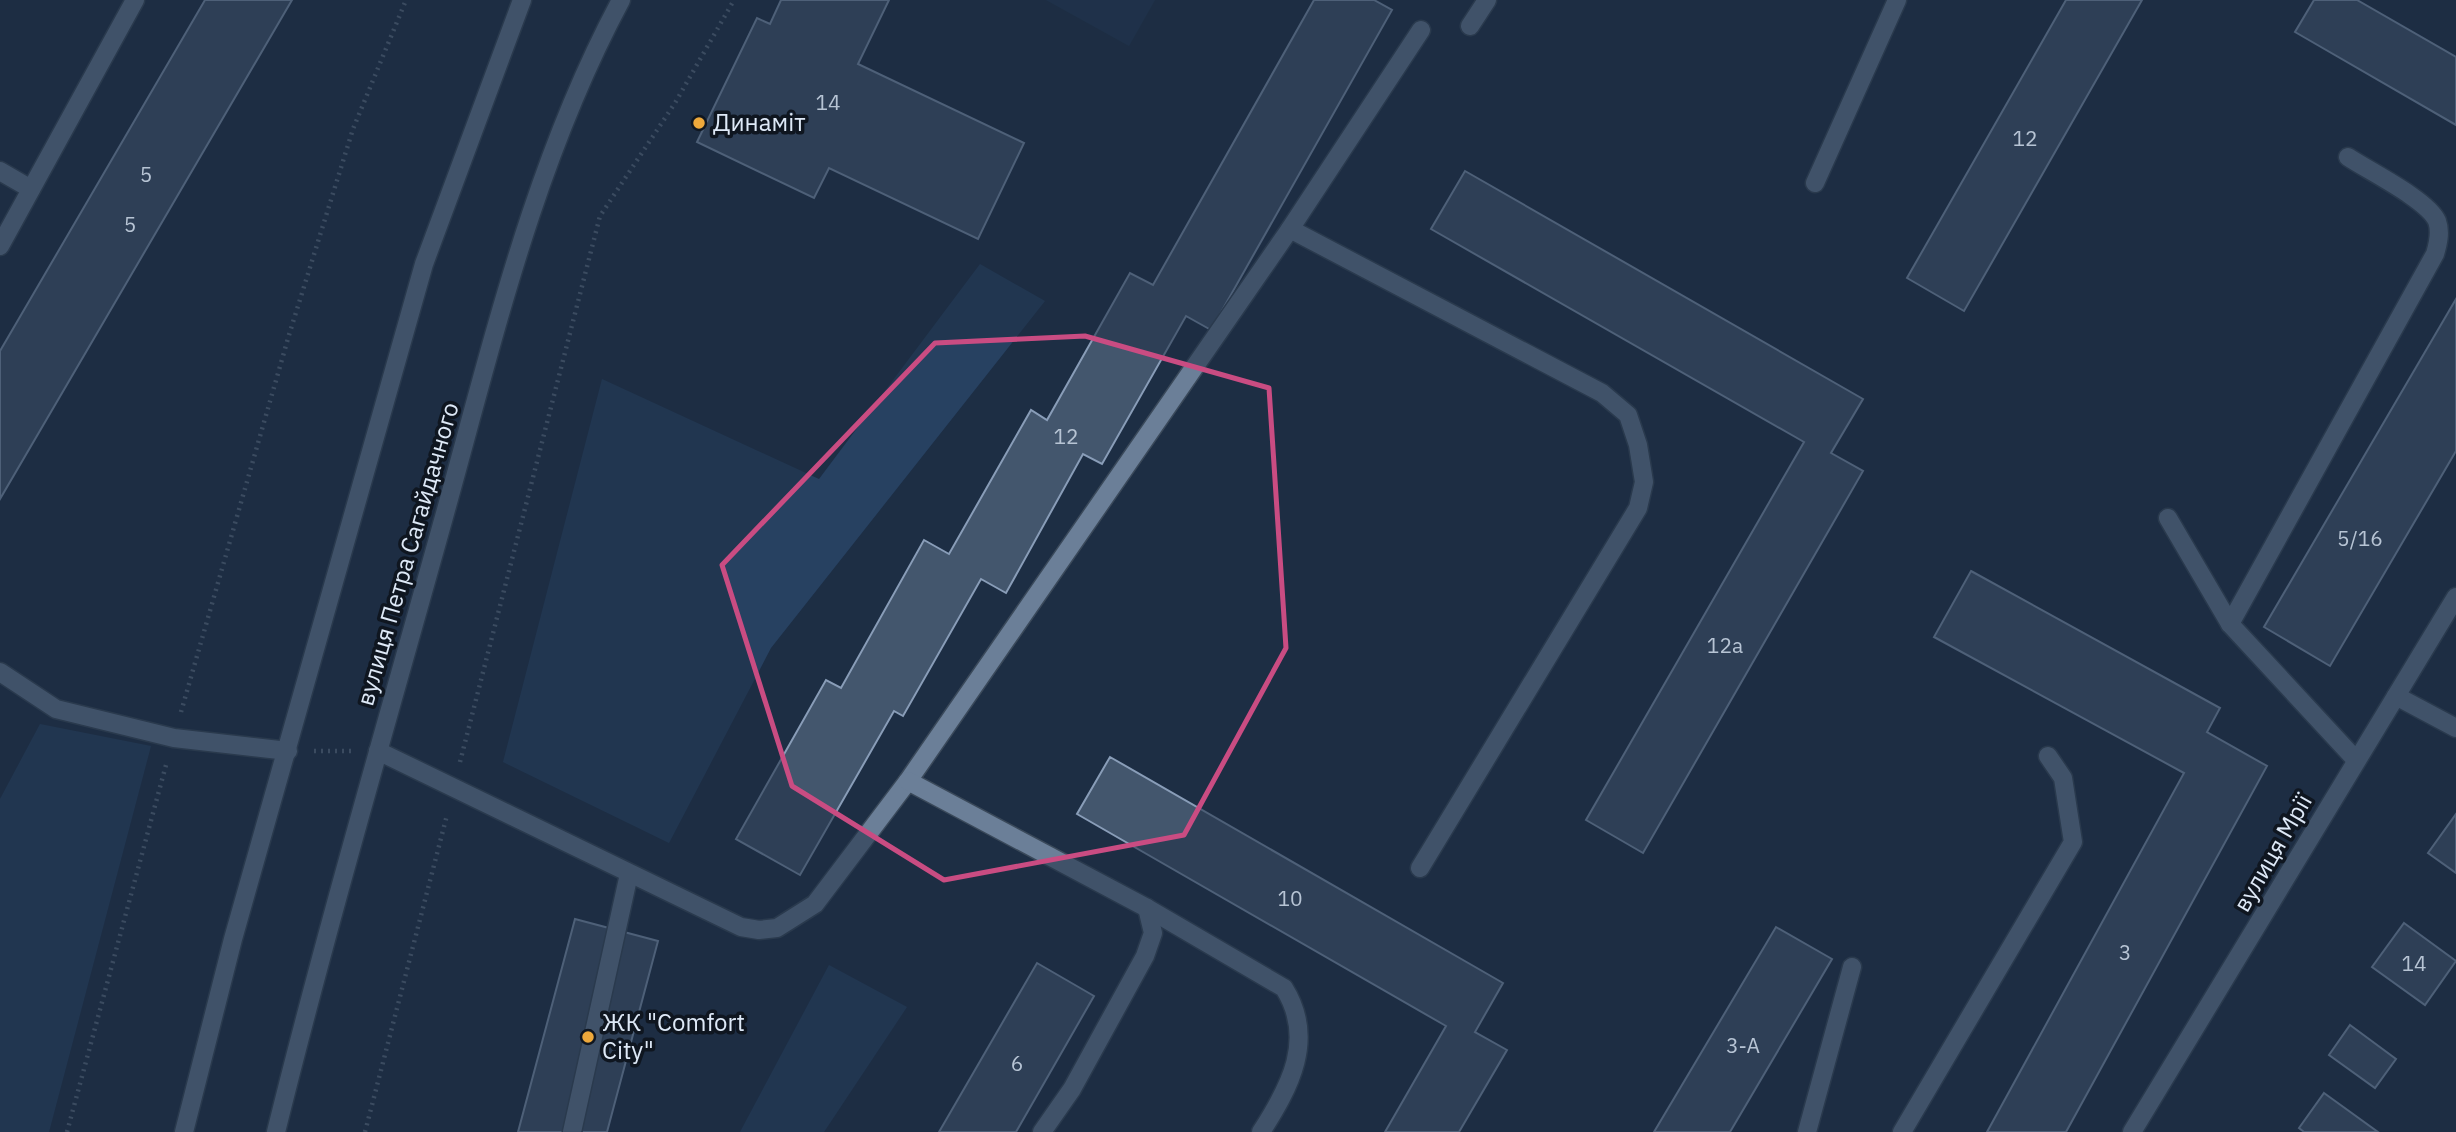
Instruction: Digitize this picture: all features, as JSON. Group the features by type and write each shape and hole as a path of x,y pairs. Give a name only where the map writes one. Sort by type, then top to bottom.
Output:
{"street":[{"path":"0,246 135,0"},
{"path":"184,1132 233,939 424,264 522,0"},
{"name":"вулиця Петра Сагайдачного","path":"276,1132 378,751 542,176 589,59 621,0"},
{"path":"1470,26 1487,0"},
{"path":"1815,183 1897,0"},
{"path":"378,751 453,790 741,927 759,930 777,928 815,904 908,781 1290,229 1422,30"},
{"path":"2230,624 2429,266 2439,240 2437,222 2428,209 2348,157"},
{"path":"0,171 31,189"},
{"path":"1290,229 1602,393 1629,415 1638,445 1644,482 1637,508 1420,868"},
{"path":"2168,518 2230,624 2356,760"},
{"name":"вулиця Мрії","path":"2132,1132 2456,597"},
{"path":"0,673 56,709 174,738 288,751"},
{"path":"2396,696 2456,728"},
{"path":"1902,1132 2073,842 2063,778 2048,756"},
{"path":"908,781 1147,908 1270,977 1284,988 1294,1003 1300,1032 1299,1056 1284,1096 1261,1132"},
{"path":"572,1132 629,873"},
{"path":"1042,1132 1072,1089 1145,956 1153,933 1147,908"},
{"path":"1807,1132 1852,967"}],"path":[{"path":"67,1132 174,738 289,335 349,142 406,0"},
{"path":"365,1132 600,216 676,103 734,0"},
{"path":"288,751 378,751"}],"highlighted area":[{"path":"1085,336 1269,388 1286,648 1184,835 944,880 792,786 722,565 935,343"}],"shaded area":[{"path":"1046,0 1155,0 1129,46"},
{"path":"980,264 1045,301 771,648 669,843 503,762 602,379 819,479"},
{"path":"40,724 151,746 49,1132 0,1132 0,799"},
{"path":"829,965 907,1007 824,1132 740,1132"}],"building":[{"path":"205,0 292,0 0,499 0,351"},
{"path":"781,0 889,0 858,64 1024,143 978,239 829,168 814,198 697,142 757,18 770,24"},
{"path":"1314,0 1374,0 1392,10 1211,330 1186,316 1102,464 1083,454 1006,593 981,579 903,716 894,711 800,875 736,839 826,680 841,688 924,540 949,554 1031,410 1047,420 1130,273 1153,285"},
{"path":"2066,0 2142,0 1964,311 1907,278"},
{"path":"2314,0 2357,0 2456,57 2456,125 2295,32"},
{"path":"1465,171 1863,399 1831,453 1863,471 1643,853 1586,820 1804,442 1431,229"},
{"path":"2456,299 2456,451 2330,666 2264,627"},
{"path":"1971,571 2220,708 2207,732 2267,766 2066,1132 1987,1132 2184,773 1934,637"},
{"path":"1110,757 1503,983 1475,1032 1507,1050 1459,1132 1385,1132 1446,1026 1077,814"},
{"path":"2456,814 2456,873 2428,853"},
{"name":"ЖК \"Comfort City\"","path":"575,919 658,941 607,1132 518,1132"},
{"path":"2404,923 2456,961 2425,1005 2372,967"},
{"path":"1776,927 1832,959 1730,1132 1654,1132"},
{"path":"1037,963 1094,996 1016,1132 939,1132"},
{"path":"2350,1025 2396,1059 2375,1088 2329,1055"},
{"path":"2324,1093 2378,1132 2304,1132 2299,1128"}],"place":[{"name":"Динаміт","path":"699,123"},
{"name":"ЖК \"Comfort City\"","path":"588,1037"}]}
